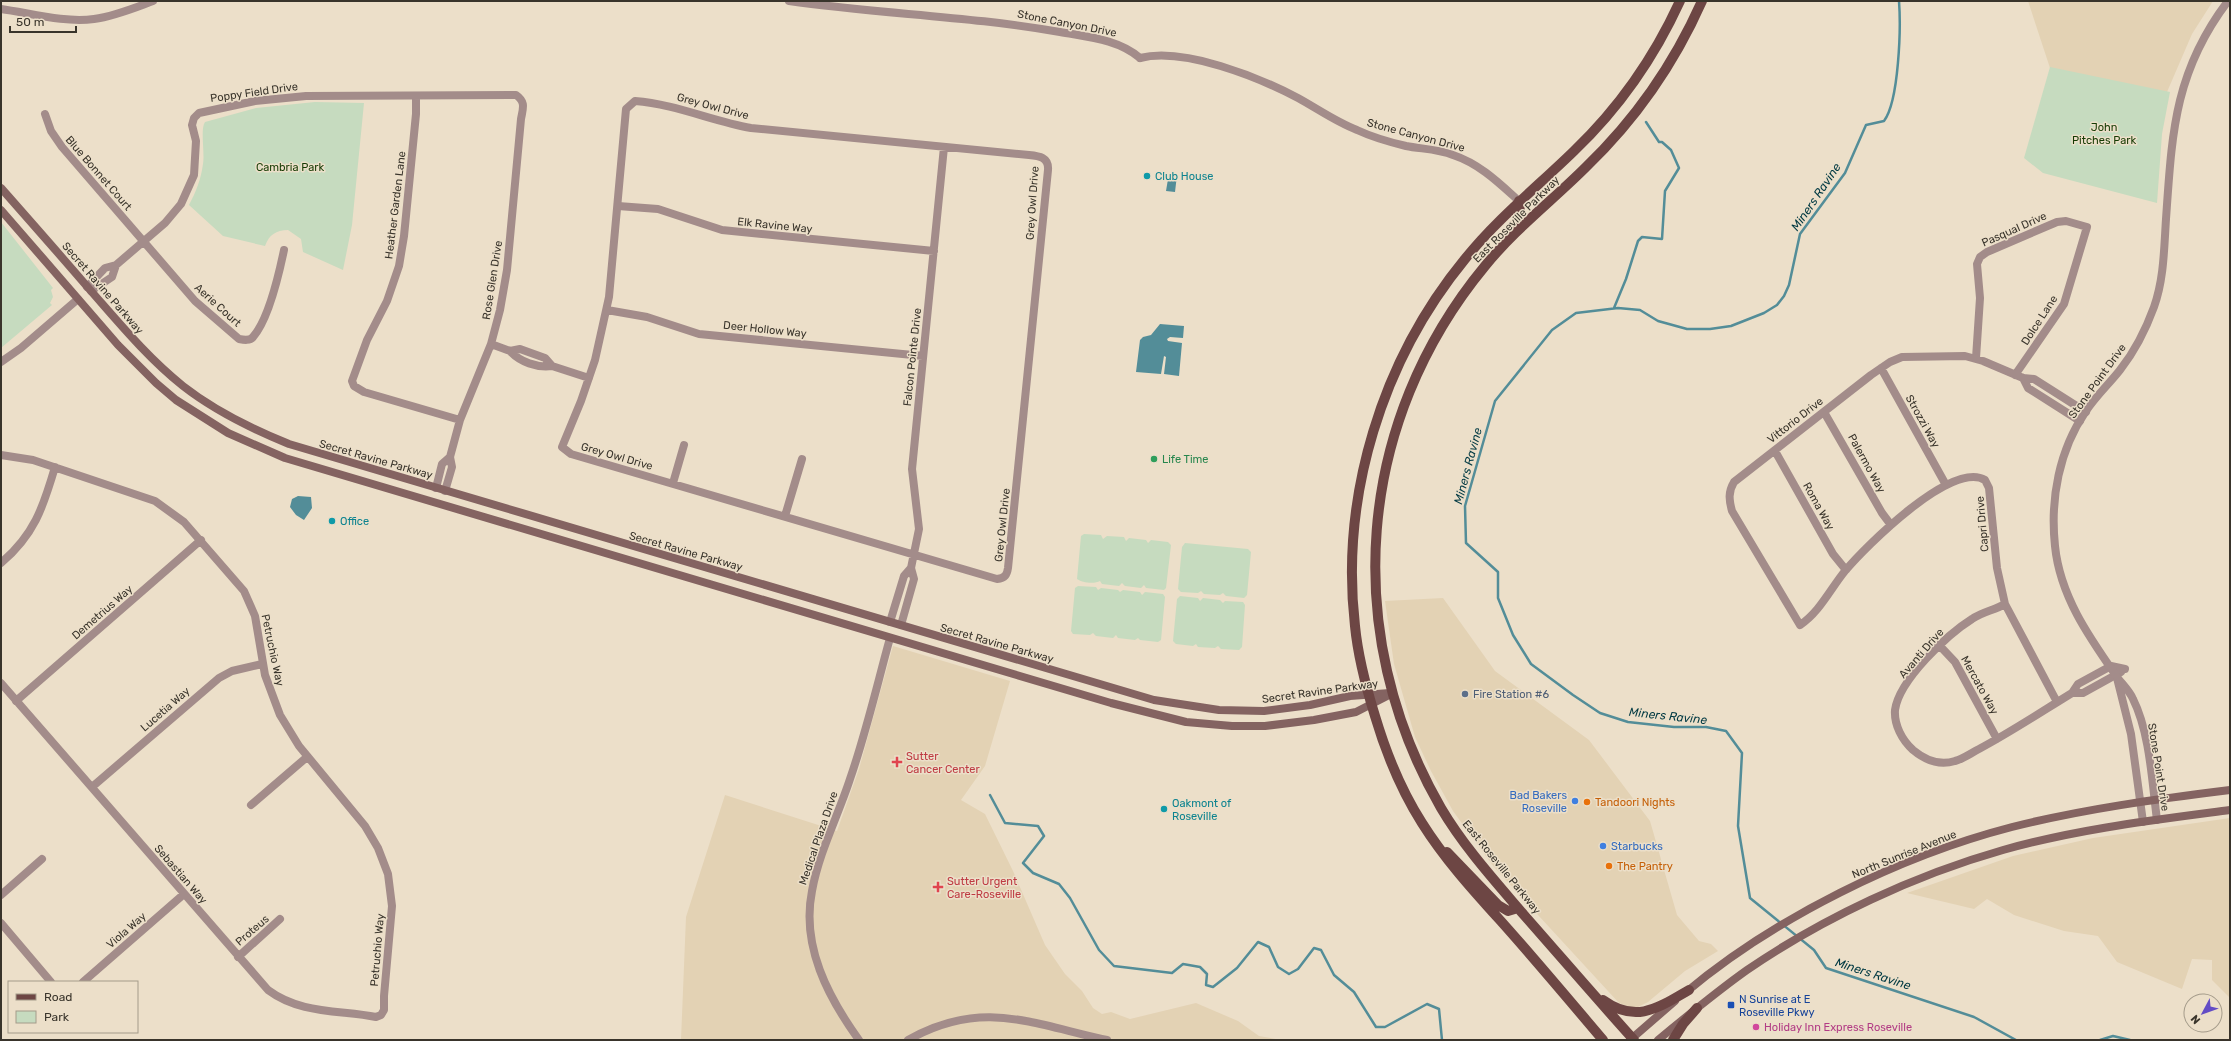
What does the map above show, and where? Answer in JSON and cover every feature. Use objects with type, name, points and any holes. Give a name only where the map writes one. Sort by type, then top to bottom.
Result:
[{"type":"main road","name":"East Roseville Parkway","points":[[1603,1040],[1476,895],[1433,840],[1420,820],[1388,755],[1370,699],[1355,626],[1352,568],[1358,497],[1374,429],[1395,370],[1433,301],[1465,259],[1519,201],[1588,137],[1626,93],[1651,57],[1680,1]]},
{"type":"main road","name":"East Roseville Parkway","points":[[1632,1039],[1518,908],[1464,843],[1441,808],[1412,750],[1393,693],[1380,633],[1375,569],[1378,512],[1387,460],[1397,421],[1412,384],[1442,325],[1466,290],[1507,242],[1605,149],[1633,118],[1669,66],[1702,1]]},
{"type":"main road","name":"Secret Ravine Parkway","points":[[1,188],[134,340],[166,371],[200,398],[234,419],[289,444],[1134,695],[1204,708],[1264,711],[1293,708],[1350,696],[1370,699],[1393,693]]},
{"type":"main road","points":[[1507,242],[1520,213],[1519,201]]},
{"type":"main road","name":"Secret Ravine Parkway","points":[[1,210],[118,345],[156,384],[176,400],[228,433],[285,458],[1134,710],[1186,722],[1225,726],[1265,726],[1314,720],[1356,712],[1370,699]]},
{"type":"main road","points":[[78,299],[89,289]]},
{"type":"main road","points":[[431,502],[436,488]]},
{"type":"main road","points":[[441,505],[445,491]]},
{"type":"main road","points":[[890,622],[890,638]]},
{"type":"main road","points":[[890,638],[901,625]]},
{"type":"main road","name":"North Sunrise Avenue","points":[[1632,1039],[1688,990],[1754,943],[1838,894],[1904,864],[1984,835],[2046,819],[2230,790]]},
{"type":"main road","points":[[1658,1040],[1736,978],[1769,957],[1853,909],[1924,877],[1991,854],[2063,835],[2230,810]]},
{"type":"main road","points":[[1433,840],[1456,860],[1498,905],[1508,911],[1518,908]]},
{"type":"main road","points":[[1589,989],[1619,1009],[1636,1013],[1656,1008],[1688,990]]},
{"type":"main road","points":[[1673,1040],[1683,1024],[1697,1008]]},
{"type":"street","points":[[1,9],[71,19],[92,19],[116,14],[153,1]]},
{"type":"street","name":"Stone Canyon Drive","points":[[789,1],[1012,23],[1114,44],[1131,51],[1140,58],[1159,54],[1182,57],[1261,81],[1367,134],[1405,145],[1452,154],[1468,161],[1490,175],[1519,201]]},
{"type":"street","name":"Stone Point Drive","points":[[2157,820],[2145,740],[2139,714],[2132,697],[2087,633],[2071,604],[2055,548],[2054,505],[2059,472],[2071,437],[2086,412],[2131,354],[2153,308],[2163,267],[2171,148],[2179,99],[2198,48],[2228,1]]},
{"type":"street","name":"Poppy Field Drive","points":[[89,289],[104,268],[116,265],[144,242],[175,213],[190,186],[194,175],[197,151],[192,125],[194,118],[199,113],[255,101],[292,97],[516,95],[522,99]]},
{"type":"street","name":"Heather Garden Lane","points":[[416,96],[416,114],[404,236],[399,266],[387,301],[367,340],[352,381],[358,390],[460,420]]},
{"type":"street","name":"Rose Glen Drive","points":[[445,491],[452,467],[450,457],[460,420],[491,344],[500,310],[507,270],[521,119],[524,105],[522,99]]},
{"type":"street","name":"Grey Owl Drive","points":[[635,101],[683,109],[716,120],[751,128],[944,147],[1042,157],[1048,165],[1007,575],[1003,579],[997,579],[571,454],[562,447],[589,378],[607,310],[626,109],[635,101]]},
{"type":"street","name":"Blue Bonnet Court","points":[[45,114],[51,131],[62,148],[144,242]]},
{"type":"street","name":"Falcon Pointe Drive","points":[[901,625],[914,579],[912,568],[919,518],[913,488],[912,469],[944,147]]},
{"type":"street","name":"Elk Ravine Way","points":[[618,206],[658,209],[722,230],[934,251]]},
{"type":"street","name":"Pasqual Drive","points":[[1976,358],[1980,298],[1976,266],[1980,257],[1987,252],[2057,222],[2066,221],[2087,227]]},
{"type":"street","name":"Dolce Lane","points":[[2019,377],[2064,304],[2087,227]]},
{"type":"street","name":"Aerie Court","points":[[144,242],[202,308],[239,339],[246,341],[253,338],[273,295],[284,250]]},
{"type":"street","name":"Poppy Field Drive","points":[[89,289],[112,277],[116,265]]},
{"type":"street","points":[[1,362],[21,348],[78,299]]},
{"type":"street","name":"Deer Hollow Way","points":[[607,310],[647,317],[699,334],[923,356]]},
{"type":"street","points":[[491,344],[510,351],[516,358],[542,368],[552,366],[589,378]]},
{"type":"street","points":[[510,351],[520,349],[545,358],[552,366]]},
{"type":"street","points":[[527,362],[530,353]]},
{"type":"street","name":"Vittorio Drive","points":[[1800,625],[1732,511],[1730,490],[1734,482],[1881,368],[1902,357],[1955,355],[1976,358],[2019,377],[2034,379],[2086,412]]},
{"type":"street","name":"Strozzi Way","points":[[1881,368],[1946,485]]},
{"type":"street","name":"Vittorio Drive","points":[[2019,377],[2028,388],[2080,421]]},
{"type":"street","points":[[2036,393],[2041,384]]},
{"type":"street","name":"Palermo Way","points":[[1824,412],[1882,513],[1891,525]]},
{"type":"street","points":[[673,483],[684,445]]},
{"type":"street","name":"Roma Way","points":[[1774,451],[1833,554],[1846,570]]},
{"type":"street","name":"Petruchio Way","points":[[1,455],[20,457],[55,467],[155,501],[174,513],[201,540],[238,583],[248,599],[257,625],[262,664],[268,686],[280,715],[291,735],[307,757],[365,826],[378,848],[388,874],[392,906],[384,1010],[381,1015]]},
{"type":"street","name":"Rose Glen Drive","points":[[436,488],[442,464],[450,457]]},
{"type":"street","points":[[786,516],[802,459]]},
{"type":"street","points":[[1,563],[22,544],[33,527],[44,504],[55,467]]},
{"type":"street","name":"Capri Drive","points":[[1800,625],[1808,618],[1846,570],[1891,525],[1915,504],[1946,485],[1975,477],[1985,480],[1989,488],[1997,568],[2005,604],[2057,702]]},
{"type":"street","name":"Demetrius Way","points":[[16,701],[201,540]]},
{"type":"street","name":"Falcon Pointe Drive","points":[[890,622],[904,576],[912,568]]},
{"type":"street","points":[[898,596],[908,599]]},
{"type":"street","name":"Avanti Drive","points":[[2005,604],[1974,618],[1939,645],[1903,690],[1895,710],[1898,729],[1910,746],[1923,758],[1939,763],[1955,761],[1997,739],[2072,693],[2078,684],[2111,666]]},
{"type":"street","name":"Medical Plaza Drive","points":[[859,1040],[831,999],[822,978],[816,960],[810,926],[810,901],[818,868],[854,769],[890,638]]},
{"type":"street","name":"Mercato Way","points":[[1939,645],[1956,662],[1997,739]]},
{"type":"street","name":"Lucetia Way","points":[[92,787],[219,678],[232,670],[262,664]]},
{"type":"street","name":"Stone Point Drive","points":[[2116,676],[2130,734],[2143,822]]},
{"type":"street","name":"Avanti Drive","points":[[2072,693],[2083,693],[2116,676]]},
{"type":"street","points":[[2086,680],[2091,689]]},
{"type":"street","name":"Sebastian Way","points":[[1,683],[268,990],[294,1005],[376,1017],[381,1015]]},
{"type":"street","points":[[251,805],[307,757]]},
{"type":"street","points":[[1,895],[42,859]]},
{"type":"street","name":"Viola Way","points":[[84,981],[184,894]]},
{"type":"street","name":"Proteus","points":[[238,956],[280,919]]},
{"type":"street","points":[[1,924],[50,981]]},
{"type":"street","points":[[908,1040],[948,1022],[968,1017],[991,1016],[1026,1020],[1107,1040]]},
{"type":"shaded area","points":[[2028,1],[2213,1],[2192,34],[2167,92],[2050,68]]},
{"type":"shaded area","points":[[1443,598],[1495,671],[1589,740],[1650,821],[1677,915],[1699,941],[1711,944],[1718,951],[1685,971],[1648,1002],[1638,1007],[1629,1007],[1619,1003],[1494,867],[1453,811],[1431,771],[1415,737],[1394,664],[1385,601]]},
{"type":"shaded area","points":[[893,646],[1010,681],[985,766],[961,800],[985,814],[1013,871],[1045,945],[1065,974],[1082,991],[1093,1008],[1102,1014],[1111,1012],[1130,1019],[1196,1003],[1238,1021],[1259,1036],[1281,1040],[681,1040],[686,917],[725,795],[837,831],[859,769]]},
{"type":"shaded area","points":[[2230,818],[2230,998],[2212,980],[2212,960],[2192,959],[2182,989],[2117,962],[2098,936],[2064,931],[2014,915],[1987,899],[1974,909],[1907,893],[2013,856],[2093,838]]},
{"type":"green space","name":"John Pitches Park","points":[[2050,67],[2170,92],[2162,134],[2157,203],[2043,173],[2024,158]]},
{"type":"green space","name":"Cambria Park","points":[[315,102],[364,103],[352,225],[343,270],[303,252],[301,239],[288,230],[277,232],[271,236],[265,246],[223,236],[189,205],[198,185],[202,170],[203,130],[205,122],[256,108]]},
{"type":"green space","points":[[1,222],[53,288],[51,290],[53,297],[50,303],[52,305],[1,348]]},
{"type":"green space","points":[[1084,534],[1101,535],[1103,539],[1107,536],[1124,537],[1126,541],[1129,538],[1146,540],[1148,543],[1151,540],[1168,542],[1171,545],[1166,588],[1164,590],[1146,588],[1144,585],[1141,588],[1125,586],[1122,583],[1119,586],[1102,584],[1100,581],[1088,583],[1077,579],[1081,536]]},
{"type":"green space","points":[[1185,543],[1248,549],[1251,552],[1247,595],[1244,598],[1226,596],[1223,593],[1220,595],[1204,594],[1201,591],[1198,593],[1181,592],[1178,589],[1182,547]]},
{"type":"green space","points":[[1078,586],[1096,587],[1098,590],[1101,588],[1118,590],[1120,592],[1123,590],[1140,592],[1142,595],[1145,592],[1163,594],[1165,597],[1161,640],[1158,642],[1140,640],[1138,638],[1135,640],[1118,638],[1116,635],[1113,638],[1096,636],[1093,633],[1090,635],[1073,634],[1071,631],[1075,588]]},
{"type":"green space","points":[[1180,596],[1198,598],[1200,601],[1203,598],[1220,600],[1223,603],[1225,601],[1243,602],[1245,605],[1242,647],[1239,650],[1221,649],[1218,646],[1215,648],[1198,647],[1196,644],[1193,646],[1176,644],[1173,641],[1177,599]]},
{"type":"water","points":[[1166,174],[1177,175],[1175,192],[1166,191],[1168,179],[1165,179]]},
{"type":"water","points":[[1160,324],[1184,326],[1183,338],[1170,337],[1167,339],[1168,341],[1182,343],[1179,376],[1164,374],[1166,357],[1164,356],[1161,374],[1136,372],[1140,340],[1143,337],[1151,335]]},
{"type":"water","points":[[298,496],[311,497],[312,508],[304,520],[296,515],[290,507],[292,499]]},
{"type":"waterway","name":"Miners Ravine","points":[[1899,1],[1900,28],[1898,64],[1893,98],[1889,111],[1884,121],[1866,125],[1845,173],[1800,234],[1789,285],[1784,296],[1777,305],[1764,313],[1731,326],[1710,329],[1687,329],[1658,321],[1640,310],[1618,308],[1576,313],[1552,330],[1495,401],[1465,506],[1466,543],[1498,572],[1498,598],[1513,635],[1531,664],[1573,695],[1600,713],[1628,722],[1674,727],[1706,727],[1726,731],[1742,753],[1738,826],[1750,898],[1814,950],[1826,968],[1974,1017],[2016,1040]]},
{"type":"waterway","points":[[1614,308],[1626,279],[1638,241],[1642,237],[1662,239],[1665,191],[1679,168],[1671,150],[1662,142],[1659,142],[1646,122]]},
{"type":"waterway","points":[[990,795],[1005,823],[1038,826],[1044,836],[1023,863],[1033,873],[1059,884],[1070,898],[1099,950],[1114,966],[1172,973],[1183,964],[1200,967],[1207,974],[1206,985],[1213,987],[1237,968],[1258,942],[1269,947],[1278,967],[1289,974],[1298,969],[1314,948],[1321,950],[1334,975],[1354,992],[1376,1027],[1385,1027],[1427,1004],[1439,1009],[1442,1040]]},
{"type":"waterway","name":"Miners Ravine","points":[[2100,1040],[2113,1036],[2130,1040]]},
{"type":"place","name":"Club House","points":[[1147,176]]},
{"type":"place","name":"Life Time","points":[[1154,459]]},
{"type":"place","name":"Office","points":[[332,521]]},
{"type":"place","name":"Fire Station #6","points":[[1465,694]]},
{"type":"place","name":"Sutter Cancer Center","points":[[897,762]]},
{"type":"place","name":"Bad Bakers Roseville","points":[[1575,801]]},
{"type":"place","name":"Tandoori Nights","points":[[1587,802]]},
{"type":"place","name":"Oakmont of Roseville","points":[[1164,809]]},
{"type":"place","name":"Starbucks","points":[[1603,846]]},
{"type":"place","name":"The Pantry","points":[[1609,866]]},
{"type":"place","name":"Sutter Urgent Care-Roseville","points":[[938,887]]},
{"type":"place","name":"N Sunrise at E Roseville Pkwy","points":[[1731,1005]]},
{"type":"place","name":"Holiday Inn Express Roseville","points":[[1756,1027]]}]
